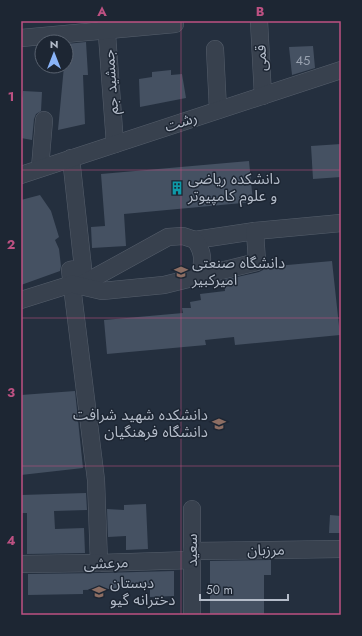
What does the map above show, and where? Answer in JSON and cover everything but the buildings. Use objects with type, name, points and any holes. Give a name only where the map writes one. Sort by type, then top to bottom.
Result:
[{"type":"street","name":"قمی","points":[[259,21],[263,96]]},
{"type":"street","points":[[21,38],[107,26],[175,24]]},
{"type":"street","name":"جمشید جم","points":[[107,26],[115,144]]},
{"type":"street","points":[[215,49],[218,110]]},
{"type":"street","name":"رشت","points":[[21,174],[341,70]]},
{"type":"street","points":[[40,168],[44,120]]},
{"type":"street","points":[[71,158],[83,268],[70,270],[75,285],[96,480],[99,563]]},
{"type":"street","points":[[21,300],[75,285],[168,237],[183,236],[195,240],[255,231],[341,223]]},
{"type":"street","points":[[75,285],[102,291],[164,285],[257,262],[255,231]]},
{"type":"street","points":[[195,240],[200,248],[203,260],[200,276]]},
{"type":"street","name":"سعید","points":[[192,509],[192,615]]},
{"type":"street","name":"مرزبان","points":[[192,556],[341,549]]},
{"type":"street","name":"مرعشی","points":[[21,564],[99,563],[192,556]]},
{"type":"place","name":"دانشکده ریاضی و علوم کامپیوتر","points":[[177,188]]},
{"type":"place","name":"دانشگاه صنعتی امیرکبیر","points":[[181,272]]},
{"type":"place","name":"دانشکده شهید شرافت دانشگاه فرهنگیان","points":[[219,424]]},
{"type":"place","name":"دبستان دخترانه گیو","points":[[99,592]]}]
